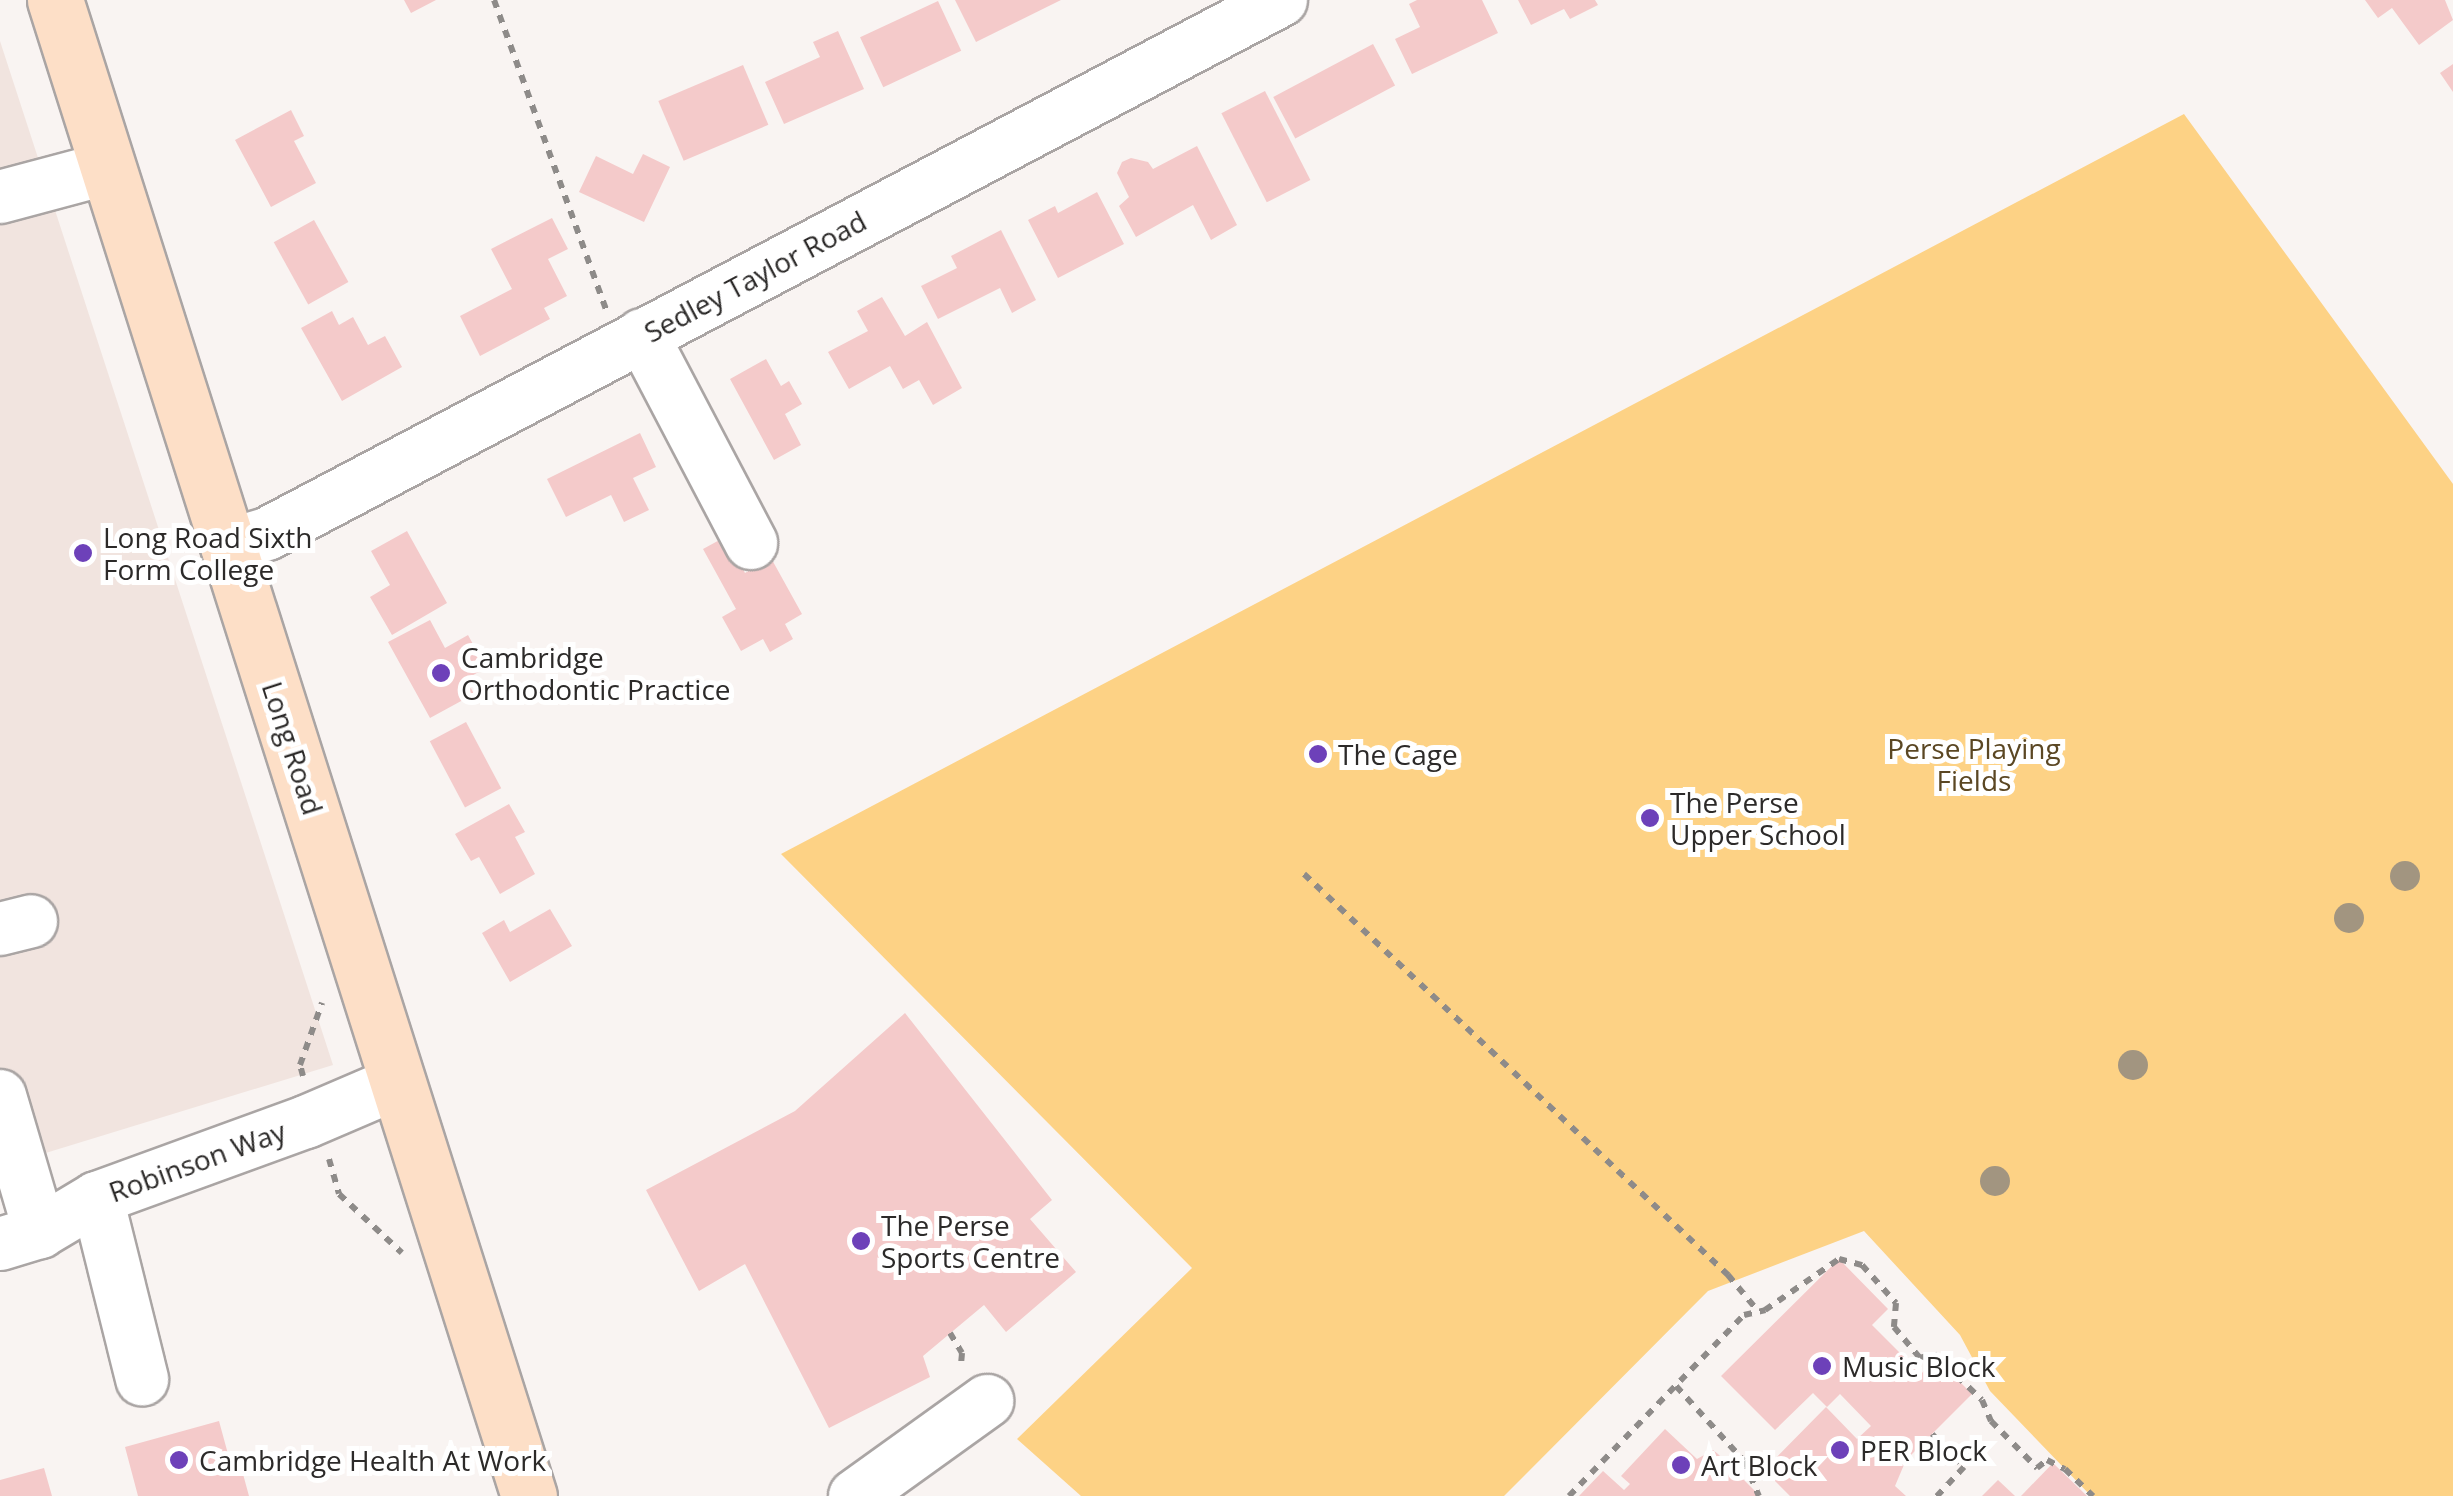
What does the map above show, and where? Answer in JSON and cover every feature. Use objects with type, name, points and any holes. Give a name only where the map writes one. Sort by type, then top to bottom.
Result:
[{"type":"main road","name":"Long Road","points":[[55,0],[528,1496]]},
{"type":"street","name":"Sedley Taylor Road","points":[[227,546],[268,534],[1281,0]]},
{"type":"street","points":[[0,197],[108,168]]},
{"type":"street","points":[[631,341],[751,543]]},
{"type":"street","name":"Robinson Way","points":[[20,1238],[97,1198],[306,1122],[397,1082]]},
{"type":"street","points":[[0,1096],[20,1238]]},
{"type":"street","points":[[97,1198],[142,1378]]},
{"type":"street","points":[[855,1496],[987,1401]]},
{"type":"path","points":[[494,0],[631,341]]},
{"type":"path","points":[[1304,874],[1728,1275],[1758,1312]]},
{"type":"path","points":[[1568,1496],[1744,1315],[1758,1312],[1839,1259],[1862,1265],[1896,1304],[1894,1327],[1920,1358],[1934,1354],[1982,1400],[1990,1420],[2036,1468],[2046,1460],[2065,1469],[2094,1496]]},
{"type":"path","points":[[1676,1386],[1744,1461],[1759,1496]]},
{"type":"path","points":[[1932,1434],[1964,1467],[1937,1496]]},
{"type":"shaded area","name":"Long Road Sixth Form College","points":[[0,41],[333,1065],[0,1167]]},
{"type":"green space","name":"Perse Playing Fields","points":[[2184,114],[2453,484],[2453,1496],[2091,1496],[1990,1391],[1960,1335],[1864,1231],[1708,1291],[1504,1496],[1081,1496],[1017,1439],[1192,1268],[781,854]]},
{"type":"building","points":[[404,0],[436,0],[411,13]]},
{"type":"building","points":[[955,0],[1061,0],[976,42]]},
{"type":"building","points":[[1417,0],[1482,0],[1498,33],[1412,74],[1395,39],[1420,27],[1409,4]]},
{"type":"building","points":[[1518,0],[1595,0],[1598,5],[1570,19],[1564,9],[1531,25]]},
{"type":"building","points":[[2365,0],[2445,0],[2453,20],[2419,45],[2392,8],[2378,18]]},
{"type":"building","points":[[938,1],[961,51],[883,87],[860,37]]},
{"type":"building","points":[[838,31],[864,89],[784,124],[765,82],[820,57],[813,42]]},
{"type":"building","points":[[1373,44],[1395,85],[1295,139],[1273,97]]},
{"type":"building","points":[[2453,64],[2453,92],[2440,73]]},
{"type":"building","points":[[743,65],[768,125],[684,161],[658,101]]},
{"type":"building","points":[[1265,91],[1310,180],[1267,202],[1221,113]]},
{"type":"building","points":[[291,110],[304,136],[294,141],[316,183],[271,207],[235,140]]},
{"type":"building","points":[[1197,146],[1237,225],[1211,240],[1193,205],[1136,237],[1119,206],[1129,197],[1117,173],[1122,162],[1131,158],[1148,162],[1153,169]]},
{"type":"building","points":[[643,154],[670,167],[644,222],[579,192],[596,156],[633,174]]},
{"type":"building","points":[[1097,192],[1124,244],[1058,278],[1028,220],[1055,206],[1058,213]]},
{"type":"building","points":[[552,218],[568,249],[548,259],[567,296],[544,308],[550,319],[480,356],[460,316],[512,289],[491,249]]},
{"type":"building","points":[[314,220],[348,282],[308,304],[274,242]]},
{"type":"building","points":[[1001,230],[1036,300],[1012,313],[1000,288],[938,319],[921,286],[957,268],[951,256]]},
{"type":"building","points":[[882,297],[905,336],[927,322],[962,388],[933,405],[919,380],[903,389],[890,366],[849,389],[828,352],[868,331],[857,311]]},
{"type":"building","points":[[332,311],[339,325],[353,317],[368,345],[385,336],[402,367],[342,401],[301,328]]},
{"type":"building","points":[[766,359],[781,386],[789,381],[802,404],[785,414],[801,445],[774,460],[730,379]]},
{"type":"building","points":[[640,433],[656,467],[633,478],[649,510],[624,522],[611,495],[566,517],[547,479]]},
{"type":"building","points":[[407,531],[447,603],[392,635],[370,597],[390,585],[371,551]]},
{"type":"building","points":[[725,537],[745,573],[771,558],[802,614],[785,624],[793,639],[770,652],[763,639],[741,651],[722,617],[736,609],[703,549]]},
{"type":"building","name":"Cambridge Orthodontic Practice","points":[[430,620],[445,648],[468,635],[486,668],[466,679],[474,694],[430,718],[388,642]]},
{"type":"building","points":[[466,722],[501,788],[465,807],[430,741]]},
{"type":"building","points":[[509,804],[525,832],[515,837],[535,874],[500,894],[479,857],[471,861],[455,834]]},
{"type":"building","points":[[550,909],[572,946],[510,982],[482,933],[504,920],[510,932]]},
{"type":"building","name":"The Perse Sports Centre","points":[[905,1013],[1052,1200],[1030,1219],[1076,1272],[1006,1332],[984,1305],[923,1356],[930,1377],[829,1428],[745,1264],[699,1291],[646,1190],[795,1111]]},
{"type":"building","name":"Music Block","points":[[1839,1259],[1888,1309],[1872,1325],[1921,1374],[1936,1358],[1972,1394],[1906,1460],[1895,1486],[1906,1496],[1790,1496],[1764,1470],[1826,1407],[1857,1439],[1871,1426],[1840,1394],[1827,1407],[1813,1393],[1775,1430],[1721,1376]]},
{"type":"building","name":"Cambridge Health At Work","points":[[219,1421],[234,1476],[243,1474],[249,1496],[138,1496],[125,1447]]},
{"type":"building","name":"Art Block","points":[[1665,1429],[1697,1459],[1713,1450],[1760,1496],[1579,1496],[1603,1471],[1624,1490],[1630,1484],[1621,1476]]},
{"type":"building","points":[[2053,1463],[2087,1496],[2021,1496]]},
{"type":"building","points":[[44,1468],[52,1496],[0,1496],[0,1480]]},
{"type":"building","points":[[1998,1480],[2015,1496],[1982,1496]]},
{"type":"place","name":"Long Road Sixth Form College","points":[[83,553]]},
{"type":"place","name":"Cambridge Orthodontic Practice","points":[[441,673]]},
{"type":"place","name":"The Cage","points":[[1318,754]]},
{"type":"place","name":"The Perse Upper School","points":[[1650,818]]},
{"type":"place","name":"The Perse Sports Centre","points":[[861,1241]]},
{"type":"place","name":"Music Block","points":[[1822,1366]]},
{"type":"place","name":"PER Block","points":[[1840,1450]]},
{"type":"place","name":"Cambridge Health At Work","points":[[179,1460]]},
{"type":"place","name":"Art Block","points":[[1681,1465]]}]
